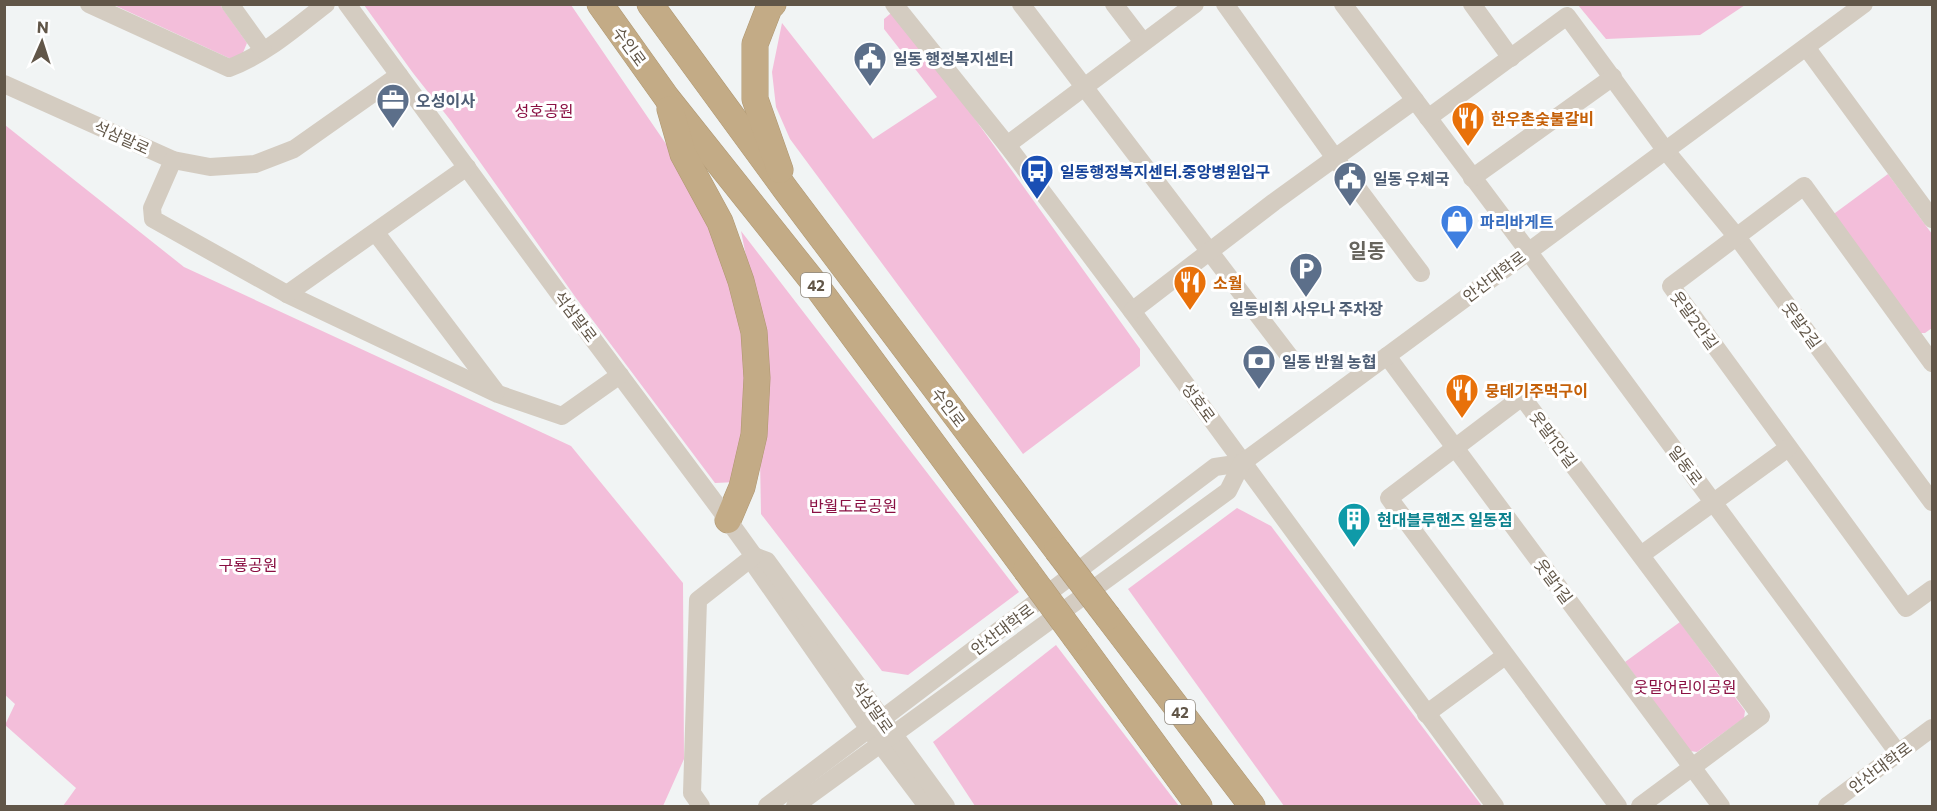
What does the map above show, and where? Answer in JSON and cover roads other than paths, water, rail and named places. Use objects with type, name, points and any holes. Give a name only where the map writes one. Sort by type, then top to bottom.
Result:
[{"type":"highway","name":"수인로","points":[[600,4],[667,98],[815,284],[1199,807]]},
{"type":"highway","name":"수인로","points":[[650,4],[786,190],[1252,807]]},
{"type":"highway","points":[[773,4],[769,8],[755,44],[755,99],[786,190]]},
{"type":"highway","points":[[667,98],[683,154],[720,222],[741,281],[754,332],[757,378],[754,435],[742,487],[728,520]]},
{"type":"street","points":[[88,4],[229,68],[245,62],[326,4]]},
{"type":"street","points":[[230,4],[263,50]]},
{"type":"street","name":"석삼말로","points":[[347,4],[728,520],[754,556],[756,567],[876,724],[927,807]]},
{"type":"street","name":"성호로","points":[[894,4],[1007,145],[1132,311],[1495,807]]},
{"type":"street","points":[[1021,4],[1290,357]]},
{"type":"street","points":[[1114,4],[1143,42]]},
{"type":"street","points":[[1007,145],[1195,4]]},
{"type":"street","points":[[1225,4],[1421,273]]},
{"type":"street","name":"일동로","points":[[1343,4],[1898,753]]},
{"type":"street","points":[[1428,118],[1511,58],[1472,4]]},
{"type":"street","name":"안산대학로","points":[[795,807],[1228,491],[1242,463],[1864,4]]},
{"type":"street","name":"웃말2길","points":[[1511,58],[1567,16],[1666,151],[1737,237],[1932,502]]},
{"type":"street","points":[[1806,46],[1932,219]]},
{"type":"street","name":"석삼말로","points":[[4,84],[173,160],[210,166],[255,164],[294,149],[399,75]]},
{"type":"street","points":[[1472,178],[1613,77]]},
{"type":"street","points":[[1132,311],[1210,250],[1414,100]]},
{"type":"street","points":[[173,160],[152,208],[153,219],[287,294],[498,394],[562,416],[620,375]]},
{"type":"street","points":[[287,294],[467,167]]},
{"type":"street","name":"웃말2안길","points":[[1932,363],[1927,343],[1804,186],[1671,286],[1906,608],[1932,589]]},
{"type":"street","points":[[376,233],[498,394]]},
{"type":"street","name":"웃말1길","points":[[1387,356],[1721,807]]},
{"type":"street","name":"웃말1안길","points":[[1618,807],[1389,498],[1522,397],[1761,716],[1640,807]]},
{"type":"street","points":[[1641,555],[1788,448]]},
{"type":"street","name":"안산대학로","points":[[767,807],[1215,467],[1242,463]]},
{"type":"street","points":[[701,807],[692,793],[698,600],[754,556]]},
{"type":"street","points":[[1426,714],[1505,656]]},
{"type":"street","name":"안산대학로","points":[[1827,807],[1932,728]]},
{"type":"street","name":"석삼말로","points":[[887,740],[946,807]]},
{"type":"place","name":"일동 행정복지센터","points":[[870,87]]},
{"type":"place","name":"오성이사","points":[[393,129]]},
{"type":"place","name":"한우촌숯불갈비","points":[[1468,147]]},
{"type":"place","name":"일동행정복지센터.중앙병원입구","points":[[1037,200]]},
{"type":"place","name":"일동 우체국","points":[[1350,207]]},
{"type":"place","name":"파리바게트","points":[[1457,250]]},
{"type":"place","name":"일동비취 사우나 주차장","points":[[1306,298]]},
{"type":"place","name":"소월","points":[[1190,311]]},
{"type":"place","name":"일동 반월 농협","points":[[1259,390]]},
{"type":"place","name":"뭉테기주먹구이","points":[[1462,419]]},
{"type":"place","name":"현대블루핸즈 일동점","points":[[1354,548]]},
{"type":"district","name":"일동","points":[[1367,250]]},
{"type":"park label","name":"성호공원","points":[[544,110]]},
{"type":"park label","name":"반월도로공원","points":[[853,505]]},
{"type":"park label","name":"구룡공원","points":[[248,564]]},
{"type":"park label","name":"웃말어린이공원","points":[[1685,686]]}]
